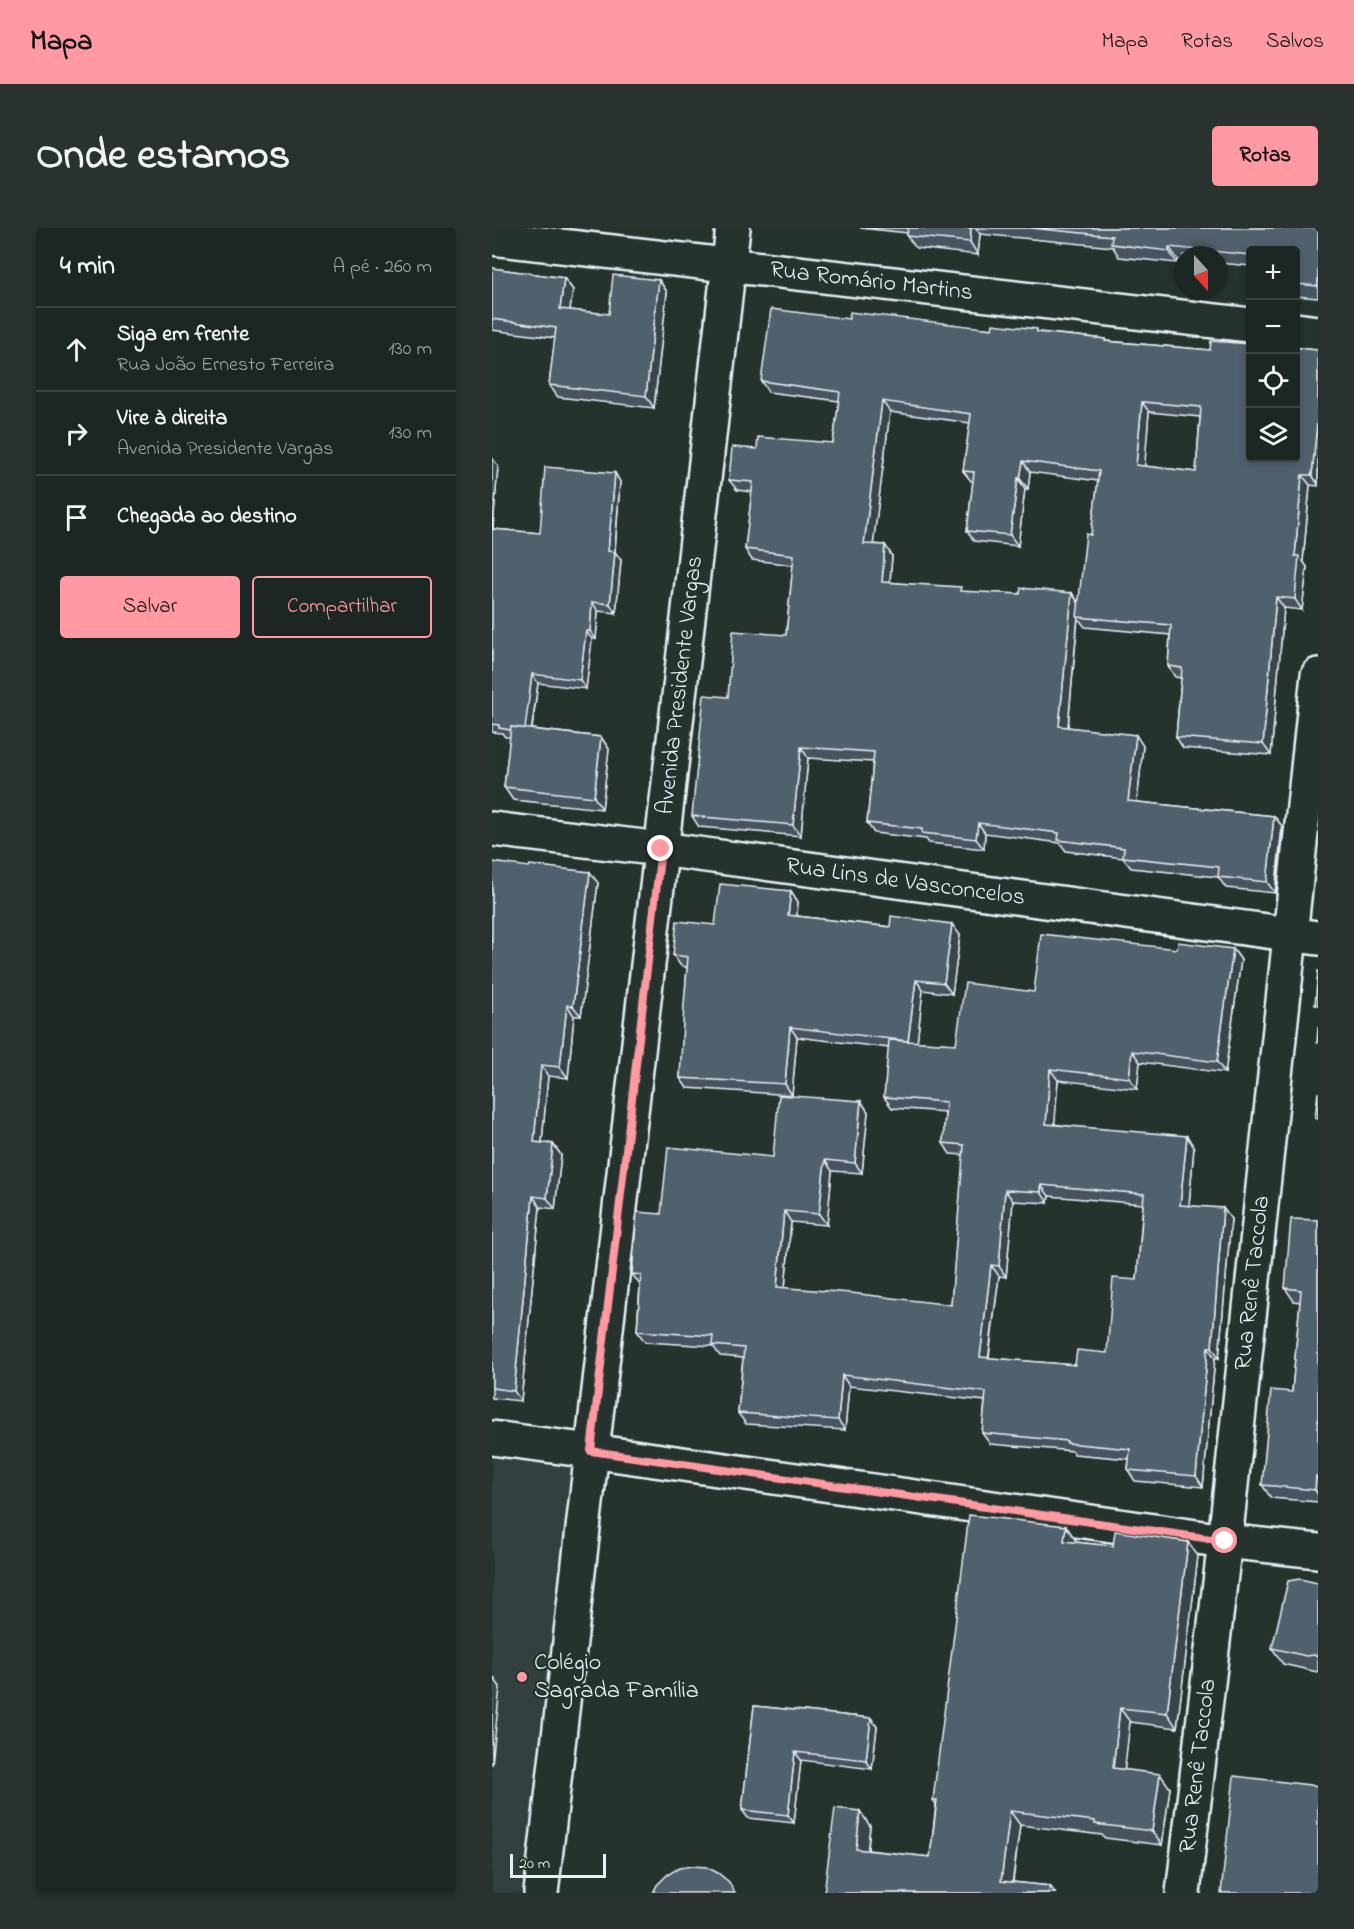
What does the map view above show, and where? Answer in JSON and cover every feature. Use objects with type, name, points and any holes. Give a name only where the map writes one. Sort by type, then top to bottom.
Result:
[{"type":"street","name":"Avenida Presidente Vargas","points":[[541,1893],[733,228]]},
{"type":"street","name":"Rua Romário Martins","points":[[492,238],[1246,324]]},
{"type":"street","points":[[1300,331],[1318,333]]},
{"type":"street","name":"Rua Renê Taccola","points":[[1182,1893],[1303,936],[1318,675]]},
{"type":"street","name":"Rua Lins de Vasconcelos","points":[[492,829],[661,849],[1303,936]]},
{"type":"street","points":[[492,1438],[1225,1541],[1318,1551]]},
{"type":"shaded area","name":"Colégio Sagrada Família","points":[[492,1451],[576,1462],[526,1893],[492,1893]]},
{"type":"building","points":[[908,228],[971,228],[970,242],[907,236]]},
{"type":"building","points":[[1031,228],[1318,228],[1318,286],[1300,284],[1300,246],[1246,246],[1246,255],[1228,253],[1228,246],[1174,246],[1169,247],[1169,251],[1111,244],[1112,236]]},
{"type":"building","points":[[492,268],[564,278],[560,309],[609,314],[613,275],[659,280],[646,396],[549,385],[556,328],[492,319]]},
{"type":"building","points":[[771,309],[849,319],[850,312],[992,329],[993,324],[1037,329],[1037,332],[1106,339],[1105,341],[1210,350],[1211,341],[1246,344],[1246,462],[1300,462],[1300,348],[1318,350],[1318,413],[1312,475],[1302,475],[1295,556],[1299,556],[1295,599],[1276,597],[1263,744],[1176,737],[1182,668],[1168,666],[1171,625],[1077,617],[1086,534],[1091,535],[1099,471],[1023,461],[1020,479],[1018,478],[1010,535],[967,531],[974,472],[963,471],[971,414],[882,401],[864,544],[885,545],[882,582],[961,587],[960,591],[1020,594],[1021,588],[1072,593],[1059,726],[1136,735],[1128,801],[1274,816],[1267,882],[1218,877],[1219,867],[1123,857],[1124,848],[1058,840],[1059,833],[978,823],[976,839],[922,833],[922,829],[867,823],[874,752],[801,747],[793,825],[692,816],[704,695],[728,697],[733,631],[786,635],[794,555],[745,549],[753,482],[729,480],[732,447],[757,449],[758,437],[833,443],[840,392],[761,381]],"holes":[[[1142,402],[1201,407],[1196,472],[1136,465]]]},
{"type":"building","points":[[545,467],[615,473],[608,551],[615,552],[610,604],[592,602],[590,631],[586,631],[580,680],[532,674],[525,729],[511,727],[511,730],[492,724],[492,529],[540,533]]},
{"type":"building","points":[[511,727],[601,737],[594,797],[504,787]]},
{"type":"building","points":[[492,862],[590,872],[573,1006],[567,1005],[560,1067],[541,1065],[534,1142],[553,1144],[547,1198],[533,1196],[514,1391],[492,1388]]},
{"type":"building","points":[[720,884],[791,891],[788,915],[890,927],[891,916],[952,924],[944,983],[916,980],[908,1041],[790,1027],[785,1084],[680,1078],[688,957],[673,955],[677,921],[715,925]]},
{"type":"building","points":[[1041,934],[1177,949],[1178,942],[1233,949],[1217,1062],[1132,1051],[1129,1078],[1050,1069],[1046,1124],[1187,1136],[1180,1205],[1223,1208],[1212,1347],[1208,1347],[1196,1476],[1128,1470],[1130,1449],[982,1433],[986,1392],[842,1375],[838,1420],[738,1413],[744,1348],[712,1345],[713,1336],[637,1331],[641,1275],[632,1274],[637,1212],[661,1214],[668,1147],[773,1157],[779,1095],[861,1101],[855,1163],[825,1160],[819,1214],[784,1211],[777,1287],[951,1305],[964,1145],[943,1143],[946,1102],[884,1097],[889,1040],[956,1044],[965,983],[1034,992]],"holes":[[[1041,1185],[1144,1194],[1137,1280],[1113,1278],[1107,1353],[1077,1350],[1075,1365],[980,1357],[991,1265],[999,1266],[1005,1190],[1041,1192]]]},
{"type":"building","points":[[1318,970],[1318,1005],[1315,1005]]},
{"type":"building","points":[[1318,1092],[1318,1119],[1315,1118]]},
{"type":"building","points":[[1291,1219],[1318,1220],[1318,1476],[1316,1476],[1315,1490],[1262,1485],[1271,1390],[1292,1392],[1301,1290],[1285,1288]]},
{"type":"building","points":[[969,1515],[1066,1526],[1064,1541],[1113,1546],[1115,1531],[1188,1542],[1167,1713],[1120,1708],[1113,1768],[1160,1774],[1152,1831],[1095,1824],[1095,1821],[1010,1811],[1001,1881],[1050,1886],[1049,1893],[824,1893],[835,1808],[860,1811],[856,1849],[930,1857],[937,1800],[933,1800]]},
{"type":"building","points":[[1300,1579],[1318,1583],[1318,1656],[1306,1656],[1272,1648],[1288,1581]]},
{"type":"building","points":[[754,1706],[871,1718],[866,1760],[795,1752],[788,1815],[742,1810]]},
{"type":"building","points":[[1234,1776],[1318,1786],[1318,1893],[1221,1893]]},
{"type":"building","points":[[706,1867],[718,1873],[729,1882],[735,1893],[653,1893],[667,1875],[679,1868]]},
{"type":"place","name":"Colégio Sagrada Família","points":[[522,1677]]},
{"type":"route","points":[[661,849],[591,1451],[1225,1541]]}]
